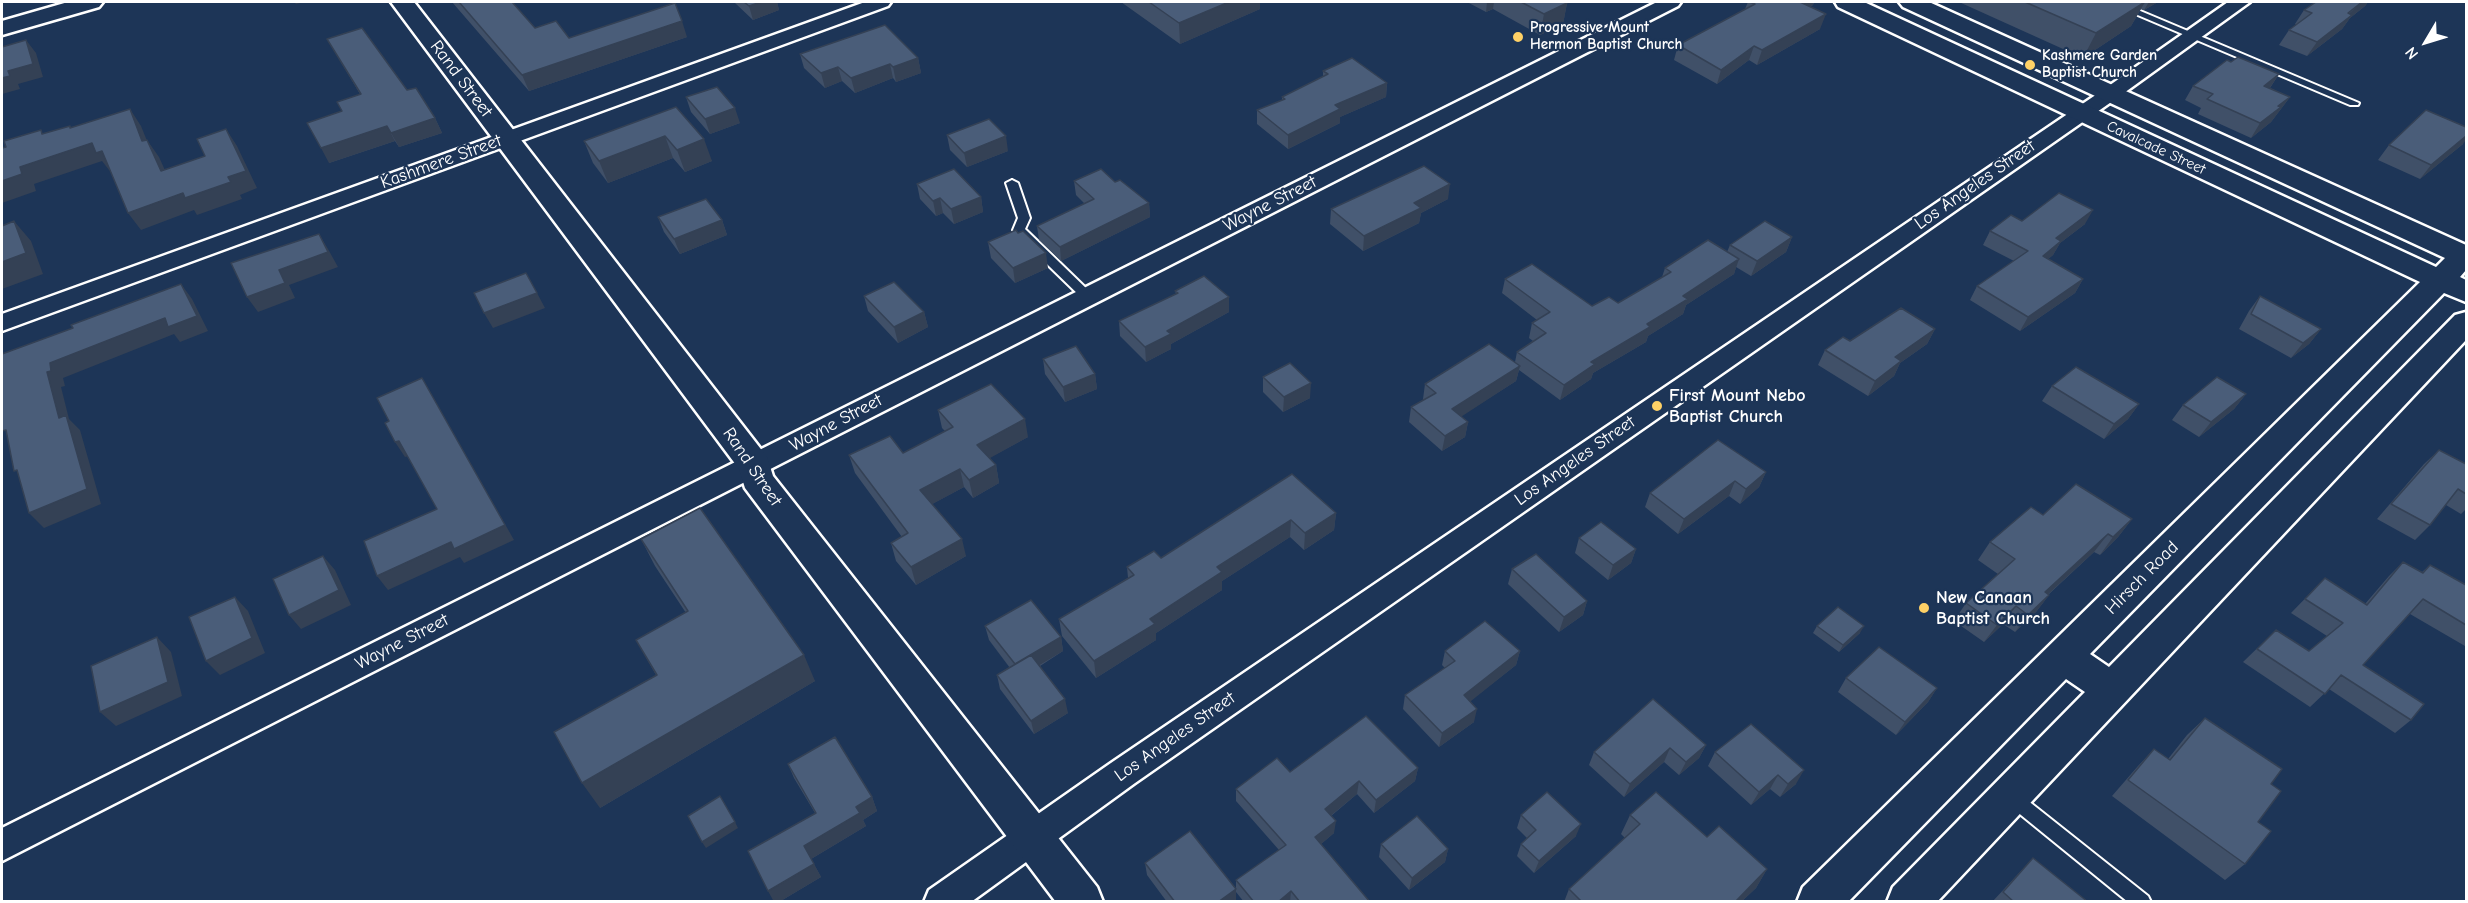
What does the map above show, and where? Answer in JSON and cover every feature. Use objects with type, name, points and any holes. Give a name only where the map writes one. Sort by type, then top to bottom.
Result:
[{"type":"main road","points":[[2,28],[91,2]]},
{"type":"main road","name":"Rand Street","points":[[402,2],[755,466],[757,479],[1082,902]]},
{"type":"main road","name":"Cavalcade Street","points":[[1846,2],[2080,113],[2461,267]]},
{"type":"main road","name":"Cavalcade Street","points":[[1911,2],[2110,94],[2461,267]]},
{"type":"main road","name":"Hirsch Road","points":[[1818,902],[2064,656],[2461,267]]},
{"type":"main road","points":[[1908,902],[2466,322]]},
{"type":"main road","points":[[2064,656],[2112,690]]},
{"type":"street","name":"Kashmere Street","points":[[2,323],[881,2]]},
{"type":"street","name":"Wayne Street","points":[[2,845],[1671,2]]},
{"type":"street","name":"Los Angeles Street","points":[[941,902],[1132,766],[2110,94],[2240,2]]},
{"type":"lane","points":[[2112,2],[2354,104]]},
{"type":"lane","points":[[1012,183],[1024,218],[1019,231],[1087,296]]},
{"type":"lane","points":[[2010,796],[2142,902]]},
{"type":"building","points":[[459,2],[512,2],[535,28],[556,21],[569,38],[675,3],[682,21],[522,75]]},
{"type":"building","points":[[744,2],[761,2],[749,6]]},
{"type":"building","points":[[1149,2],[1229,2],[1179,23]]},
{"type":"building","points":[[1521,2],[1564,2],[1567,3],[1544,14]]},
{"type":"building","points":[[1749,2],[1800,2],[1826,14],[1762,50],[1754,46],[1721,70],[1678,45],[1755,4]]},
{"type":"building","points":[[2025,2],[2145,2],[2096,33]]},
{"type":"building","points":[[2316,2],[2362,2],[2348,13],[2352,15],[2317,42],[2289,30],[2312,13],[2304,10]]},
{"type":"building","points":[[885,25],[918,58],[893,67],[890,64],[851,78],[838,67],[821,73],[800,54]]},
{"type":"building","points":[[362,28],[407,90],[416,88],[435,118],[391,133],[387,126],[321,148],[307,123],[342,111],[337,102],[361,94],[327,39]]},
{"type":"building","points":[[26,40],[33,64],[8,71],[10,76],[2,78],[2,47]]},
{"type":"building","points":[[2238,57],[2279,74],[2264,86],[2290,97],[2260,123],[2207,99],[2213,94],[2193,86],[2227,60],[2231,62]]},
{"type":"building","points":[[1352,58],[1387,83],[1335,105],[1340,109],[1288,135],[1257,110],[1285,99],[1282,97],[1328,74],[1323,71]]},
{"type":"building","points":[[717,87],[735,108],[705,119],[686,97]]},
{"type":"building","points":[[676,107],[704,139],[677,150],[665,136],[599,161],[584,141]]},
{"type":"building","points":[[130,109],[142,141],[147,140],[161,171],[205,156],[197,139],[226,129],[246,171],[228,177],[231,182],[185,198],[183,193],[128,213],[102,151],[96,153],[92,143],[20,167],[22,174],[2,181],[2,148],[6,147],[4,141],[41,130],[42,134],[70,126],[70,128]]},
{"type":"building","points":[[2426,110],[2466,127],[2466,136],[2431,165],[2389,145]]},
{"type":"building","points":[[989,119],[1006,136],[964,153],[947,135]]},
{"type":"building","points":[[1424,166],[1450,184],[1414,203],[1421,208],[1364,236],[1331,209]]},
{"type":"building","points":[[954,169],[981,197],[951,209],[940,198],[933,201],[917,184]]},
{"type":"building","points":[[1101,169],[1115,182],[1120,180],[1149,203],[1060,247],[1037,226],[1094,199],[1074,181]]},
{"type":"building","points":[[2059,193],[2093,210],[2056,238],[2061,241],[2043,256],[2083,279],[2028,317],[1977,286],[2028,251],[1990,231],[2011,215],[2022,221]]},
{"type":"building","points":[[706,199],[722,220],[674,239],[658,217]]},
{"type":"building","points":[[14,221],[26,253],[2,262],[2,226]]},
{"type":"building","points":[[1765,221],[1792,237],[1757,261],[1730,245]]},
{"type":"building","points":[[1016,230],[1018,233],[1023,231],[1046,253],[1013,268],[988,242]]},
{"type":"building","points":[[319,234],[328,252],[279,270],[285,283],[247,297],[231,263]]},
{"type":"building","points":[[1708,240],[1739,259],[1683,296],[1688,299],[1647,324],[1650,327],[1591,362],[1595,364],[1564,385],[1517,352],[1546,333],[1532,323],[1550,312],[1505,279],[1532,264],[1592,306],[1609,297],[1618,303],[1671,272],[1665,268]]},
{"type":"building","points":[[526,273],[537,293],[484,313],[474,293]]},
{"type":"building","points":[[1204,276],[1229,297],[1167,331],[1171,334],[1145,347],[1119,321],[1178,293],[1175,291]]},
{"type":"building","points":[[894,282],[924,312],[894,327],[864,296]]},
{"type":"building","points":[[181,284],[197,316],[168,327],[165,318],[50,363],[51,371],[47,372],[59,418],[66,415],[87,489],[29,513],[17,470],[14,471],[6,430],[2,431],[2,354],[73,328],[71,325]]},
{"type":"building","points":[[2260,296],[2321,329],[2303,343],[2251,314]]},
{"type":"building","points":[[1901,308],[1935,329],[1895,357],[1901,361],[1875,381],[1825,350],[1843,337],[1850,341]]},
{"type":"building","points":[[1489,344],[1520,366],[1452,409],[1468,422],[1445,436],[1411,407],[1436,393],[1425,384]]},
{"type":"building","points":[[1076,346],[1095,374],[1063,387],[1043,359]]},
{"type":"building","points":[[1290,363],[1311,383],[1284,397],[1263,377]]},
{"type":"building","points":[[2076,367],[2139,404],[2114,424],[2052,386]]},
{"type":"building","points":[[2217,377],[2246,394],[2211,422],[2183,405]]},
{"type":"building","points":[[422,378],[505,525],[454,549],[451,542],[377,576],[364,541],[437,509],[399,441],[395,442],[385,423],[389,421],[377,398]]},
{"type":"building","points":[[991,384],[1025,419],[977,445],[996,465],[969,480],[960,469],[920,490],[962,539],[911,567],[891,543],[908,533],[849,455],[890,436],[903,453],[953,427],[938,410]]},
{"type":"building","points":[[1718,440],[1766,472],[1746,489],[1735,481],[1684,519],[1650,493]]},
{"type":"building","points":[[2439,450],[2466,464],[2466,494],[2458,489],[2430,525],[2391,504]]},
{"type":"building","points":[[1292,474],[1336,513],[1305,533],[1291,520],[1217,567],[1222,572],[1150,619],[1155,624],[1094,661],[1059,619],[1134,575],[1127,567],[1154,551],[1161,558]]},
{"type":"building","points":[[2076,484],[2132,519],[2113,537],[2108,534],[2045,592],[2049,595],[2028,615],[2016,606],[1997,625],[1966,603],[2015,559],[1990,542],[2031,507],[2043,515]]},
{"type":"building","points":[[700,508],[804,655],[582,783],[554,732],[657,675],[636,640],[688,611],[641,539]]},
{"type":"building","points":[[1601,522],[1636,549],[1613,565],[1579,538]]},
{"type":"building","points":[[1536,554],[1587,601],[1564,617],[1512,569]]},
{"type":"building","points":[[323,556],[339,590],[289,615],[273,579]]},
{"type":"building","points":[[2403,562],[2423,573],[2430,565],[2466,585],[2466,625],[2423,599],[2363,665],[2424,704],[2411,720],[2341,675],[2325,694],[2257,649],[2276,630],[2309,651],[2343,623],[2305,599],[2325,578],[2367,605]]},
{"type":"building","points":[[235,597],[252,638],[206,661],[189,617]]},
{"type":"building","points":[[1031,600],[1061,637],[1015,664],[985,626]]},
{"type":"building","points":[[1838,607],[1864,626],[1843,645],[1817,626]]},
{"type":"building","points":[[1485,621],[1520,651],[1464,695],[1477,709],[1442,733],[1405,695],[1455,661],[1445,651]]},
{"type":"building","points":[[157,637],[168,682],[100,712],[91,666]]},
{"type":"building","points":[[1879,647],[1937,688],[1905,722],[1846,678]]},
{"type":"building","points":[[1031,655],[1065,699],[1031,721],[997,675]]},
{"type":"building","points":[[1653,699],[1706,745],[1686,762],[1670,748],[1630,784],[1594,752]]},
{"type":"building","points":[[1366,716],[1418,768],[1376,800],[1359,781],[1325,809],[1336,821],[1315,837],[1370,902],[1300,902],[1291,891],[1278,902],[1254,902],[1236,880],[1286,845],[1236,789],[1277,758],[1290,772]]},
{"type":"building","points":[[2205,718],[2282,769],[2271,784],[2281,791],[2258,822],[2271,831],[2245,864],[2128,780],[2154,749],[2170,760]]},
{"type":"building","points":[[1751,724],[1804,770],[1788,784],[1778,775],[1759,792],[1715,752]]},
{"type":"building","points":[[835,737],[872,797],[856,807],[860,813],[804,846],[814,864],[768,891],[748,851],[816,813],[788,764]]},
{"type":"building","points":[[1547,792],[1581,824],[1539,861],[1521,844],[1536,830],[1521,815]]},
{"type":"building","points":[[1656,792],[1707,837],[1719,826],[1767,869],[1735,902],[1582,902],[1569,889],[1640,824],[1630,815]]},
{"type":"building","points":[[720,796],[735,822],[702,842],[688,816]]},
{"type":"building","points":[[1417,816],[1448,849],[1412,878],[1381,844]]},
{"type":"building","points":[[1190,831],[1236,889],[1218,902],[1175,902],[1145,863]]},
{"type":"building","points":[[2033,858],[2088,902],[2014,902],[2003,892]]},
{"type":"place","name":"Progressive Mount Hermon Baptist Church","points":[[1518,37]]},
{"type":"place","name":"Kashmere Garden Baptist Church","points":[[2030,65]]},
{"type":"place","name":"First Mount Nebo Baptist Church","points":[[1657,406]]},
{"type":"place","name":"New Canaan Baptist Church","points":[[1924,608]]}]
